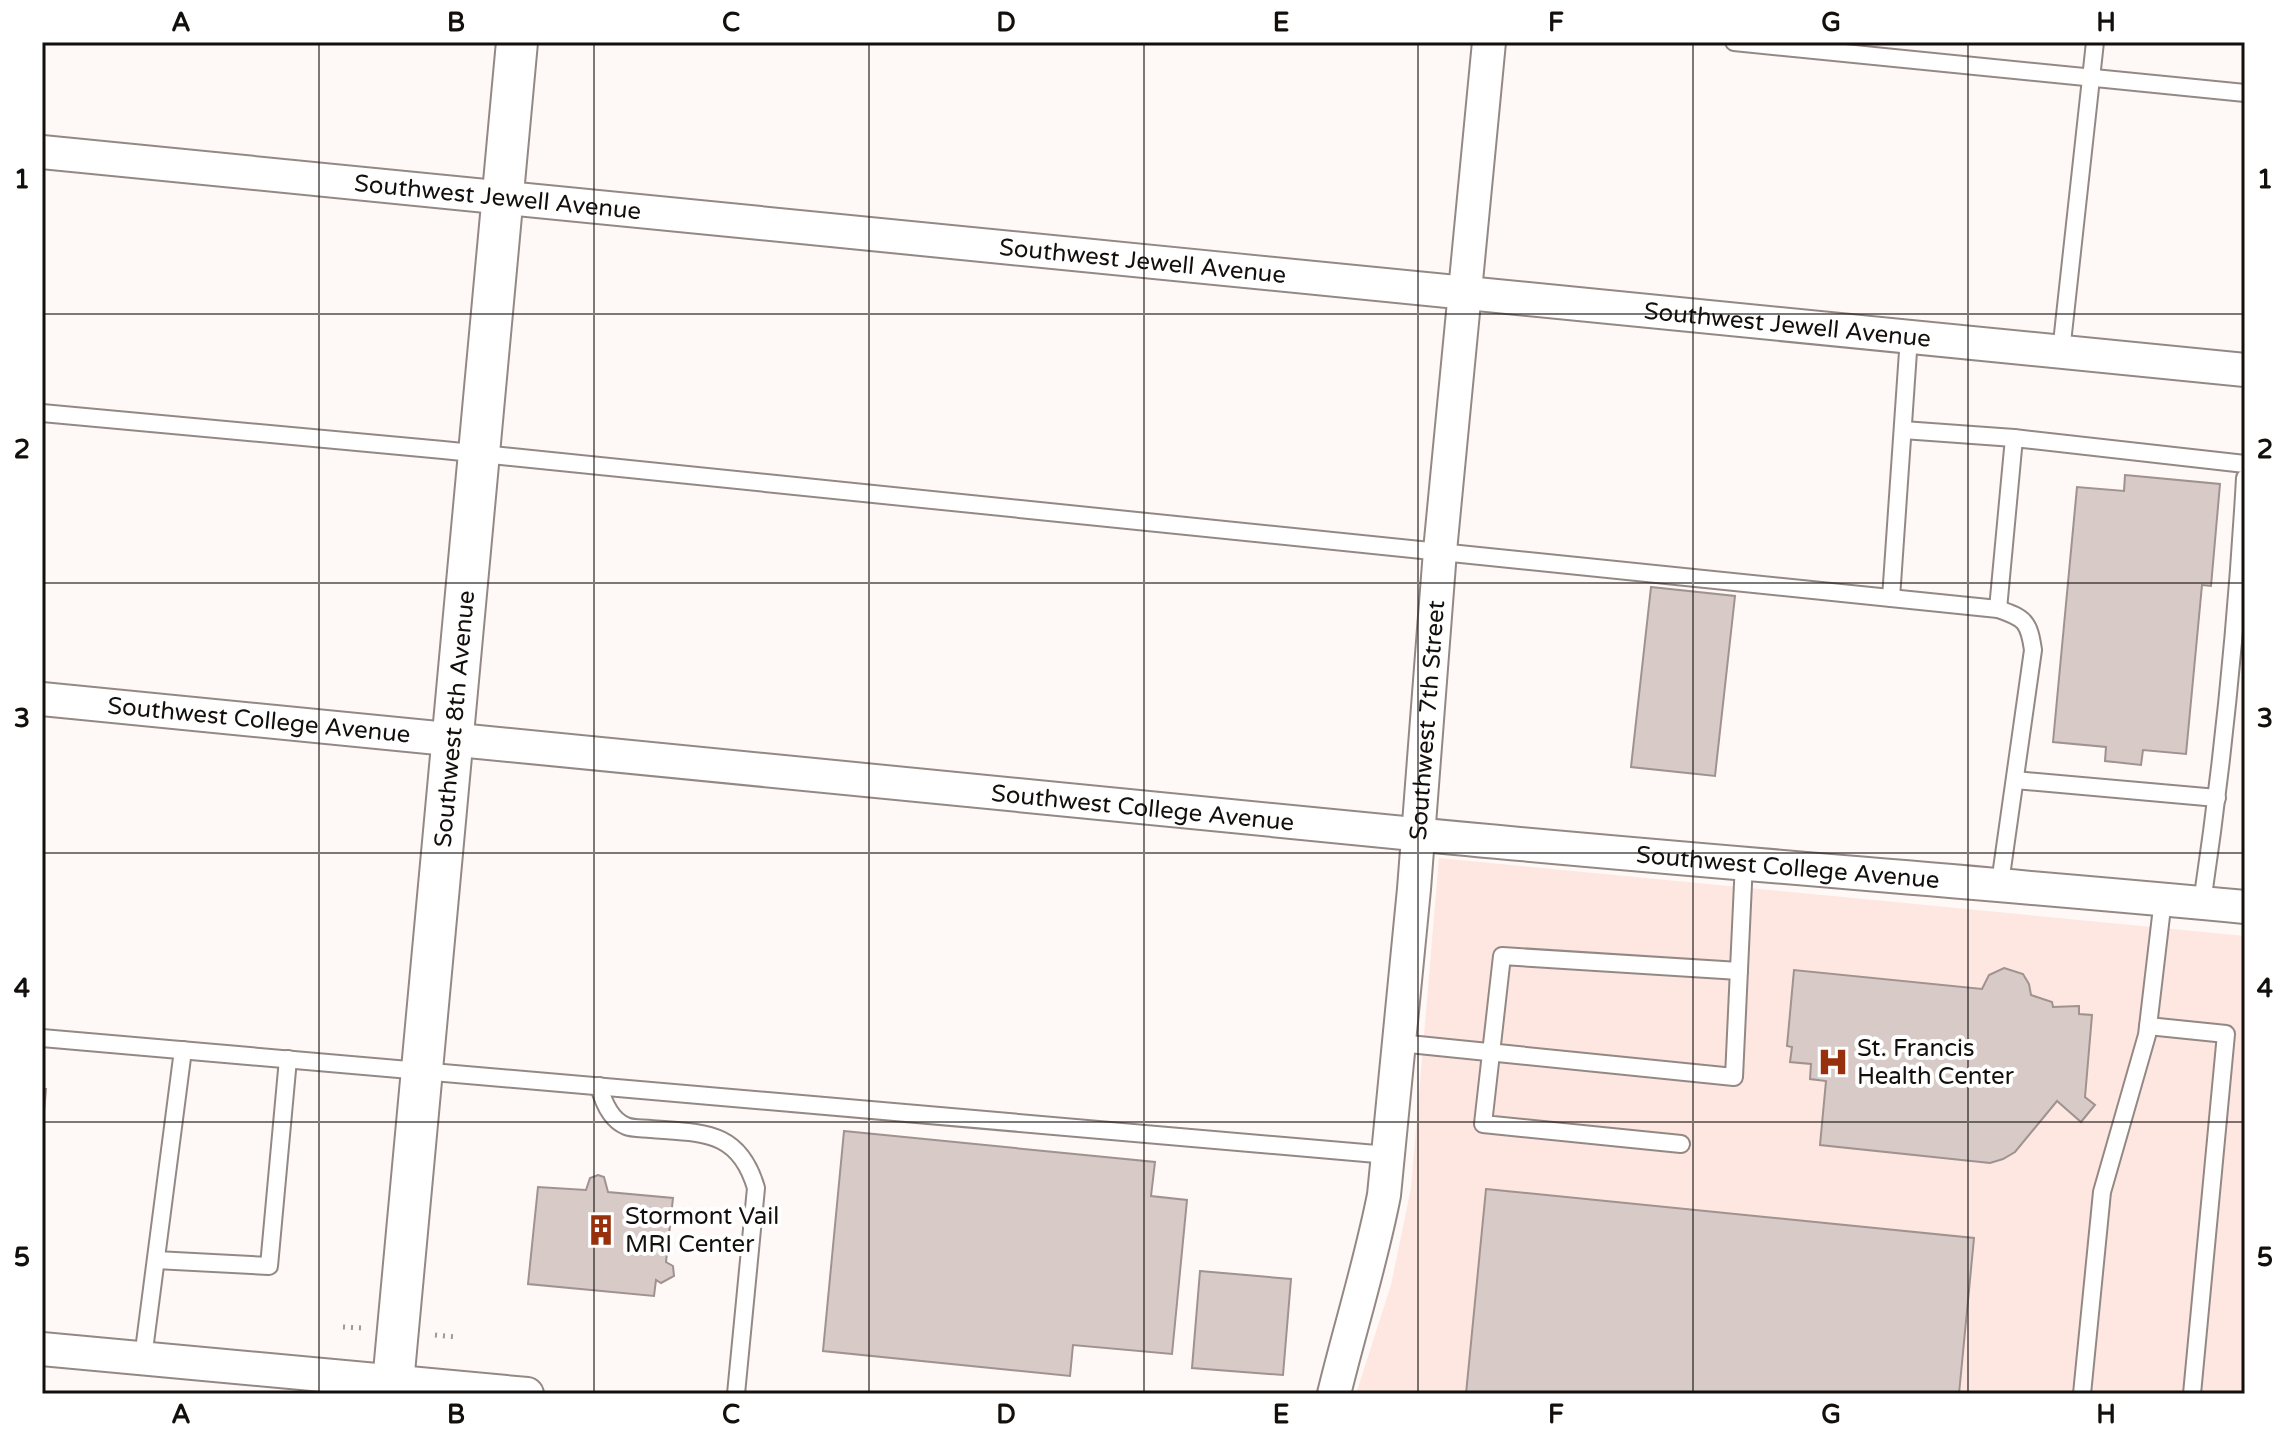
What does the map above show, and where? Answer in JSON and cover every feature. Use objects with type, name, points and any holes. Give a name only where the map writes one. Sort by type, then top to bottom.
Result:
[{"type":"street","name":"Southwest 8th Avenue","points":[[392,1388],[517,42]]},
{"type":"street","name":"Southwest 7th Street","points":[[1334,1394],[1376,1237],[1388,1155],[1418,835],[1440,551],[1489,42]]},
{"type":"street","name":"Southwest Jewell Avenue","points":[[42,152],[2245,370]]},
{"type":"street","name":"Southwest College Avenue","points":[[42,699],[452,737],[1418,835],[2000,883],[2245,907]]},
{"type":"street","points":[[42,1349],[392,1388],[527,1394]]},
{"type":"lane","points":[[1734,42],[2245,93]]},
{"type":"lane","points":[[2061,352],[2095,42]]},
{"type":"lane","points":[[1891,598],[1909,337]]},
{"type":"lane","points":[[42,413],[479,454],[1998,609],[2024,620],[2030,631],[2033,650],[2000,883]]},
{"type":"lane","points":[[1903,430],[2014,438],[2245,464]]},
{"type":"lane","points":[[1998,609],[2014,438]]},
{"type":"lane","points":[[2202,903],[2217,798],[2239,588],[2245,478]]},
{"type":"lane","points":[[2015,780],[2217,798]]},
{"type":"lane","points":[[1399,1043],[1734,1077],[1744,862]]},
{"type":"lane","points":[[2082,1394],[2102,1192],[2148,1026],[2163,899]]},
{"type":"lane","points":[[1681,1144],[1483,1124],[1502,956],[1739,971]]},
{"type":"lane","points":[[2148,1026],[2226,1034],[2192,1394]]},
{"type":"lane","points":[[42,1038],[1388,1155]]},
{"type":"lane","points":[[143,1358],[183,1050]]},
{"type":"lane","points":[[156,1260],[269,1266],[288,1059]]},
{"type":"lane","points":[[599,1086],[612,1115],[627,1127],[708,1134],[732,1146],[749,1165],[756,1188],[736,1394]]},
{"type":"shaded area","name":"St. Francis Health Center","points":[[1439,858],[2245,936],[2245,1394],[1356,1394],[1391,1285],[1411,1188]]},
{"type":"building","points":[[2125,475],[2220,484],[2211,586],[2202,585],[2186,754],[2143,750],[2141,765],[2105,761],[2106,747],[2053,742],[2077,487],[2124,491]]},
{"type":"building","points":[[1651,587],[1735,596],[1715,776],[1631,767]]},
{"type":"building","points":[[2004,968],[2023,974],[2031,995],[2052,1002],[2053,1007],[2079,1006],[2079,1014],[2092,1015],[2085,1097],[2095,1105],[2081,1122],[2057,1101],[2015,1152],[1990,1163],[1820,1145],[1826,1081],[1810,1079],[1811,1064],[1790,1062],[1792,1047],[1787,1046],[1794,970],[1982,989],[1989,975]]},
{"type":"building","points":[[42,1089],[46,1089],[42,1134]]},
{"type":"building","points":[[844,1131],[1155,1162],[1151,1196],[1187,1200],[1172,1354],[1073,1345],[1070,1376],[823,1351]]},
{"type":"building","name":"Stormont Vail MRI Center","points":[[598,1175],[604,1177],[608,1192],[673,1198],[666,1262],[673,1266],[674,1276],[661,1283],[656,1280],[654,1296],[528,1284],[538,1187],[586,1190],[590,1178]]},
{"type":"building","points":[[1486,1189],[1974,1238],[1959,1394],[1466,1394]]},
{"type":"building","points":[[1200,1271],[1291,1279],[1283,1375],[1192,1368]]},
{"type":"place","name":"St. Francis Health Center","points":[[1833,1062]]},
{"type":"place","name":"Stormont Vail MRI Center","points":[[601,1230]]}]
